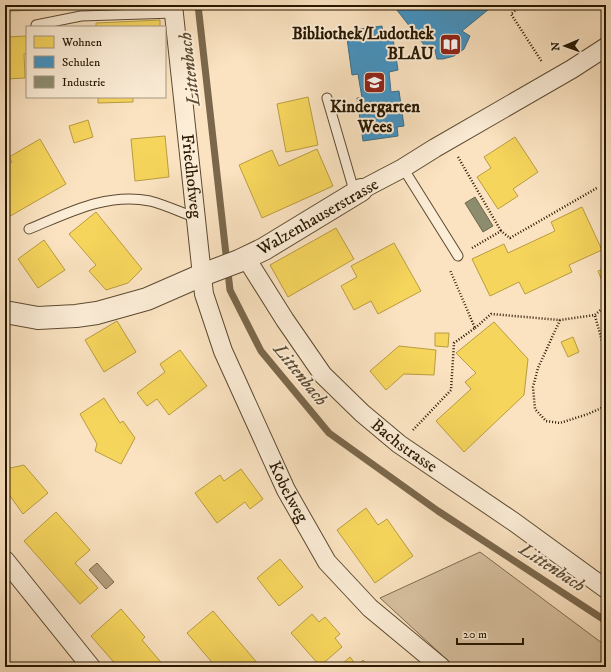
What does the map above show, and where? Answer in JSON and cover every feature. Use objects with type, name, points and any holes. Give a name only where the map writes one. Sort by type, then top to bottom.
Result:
[{"type":"street","name":"Friedhofweg","points":[[174,9],[197,218],[209,272]]},
{"type":"street","name":"Walzenhauserstrasse","points":[[5,312],[38,318],[76,316],[97,313],[147,299],[242,259],[264,249],[358,192],[403,168],[572,69],[606,47]]},
{"type":"street","name":"Bachstrasse","points":[[242,259],[323,375],[362,414],[399,444],[604,585]]},
{"type":"street","name":"Kobelweg","points":[[209,272],[204,294],[223,351],[286,490],[327,562],[370,608],[441,667]]},
{"type":"street","points":[[5,560],[90,667]]},
{"type":"lane","points":[[36,25],[81,16],[174,9]]},
{"type":"lane","points":[[327,98],[358,192]]},
{"type":"lane","points":[[403,168],[458,256]]},
{"type":"lane","points":[[29,229],[88,205],[118,199],[151,202],[197,218]]},
{"type":"path","points":[[522,5],[511,14],[546,67]]},
{"type":"path","points":[[454,152],[501,231],[510,238],[596,188]]},
{"type":"path","points":[[475,328],[448,264],[458,256],[501,231]]},
{"type":"path","points":[[399,444],[451,390],[454,343],[491,314],[560,320],[595,315],[606,305]]},
{"type":"path","points":[[595,315],[602,341],[606,347]]},
{"type":"path","points":[[560,320],[538,368],[533,387],[535,409],[546,421],[560,423],[588,414],[606,406]]},
{"type":"shaded area","points":[[5,5],[147,5],[147,7],[5,11]]},
{"type":"shaded area","points":[[480,552],[606,646],[606,667],[455,667],[380,598]]},
{"type":"shaded area","points":[[97,563],[114,582],[106,589],[89,570]]},
{"type":"building: Wohnen","points":[[160,20],[160,26],[96,26],[96,23]]},
{"type":"building: Wohnen","points":[[26,36],[26,54],[24,54],[25,78],[6,79],[5,37]]},
{"type":"building: Wohnen","points":[[308,97],[318,145],[286,152],[277,104]]},
{"type":"building: Wohnen","points":[[98,98],[133,98],[133,102],[98,103]]},
{"type":"building: Wohnen","points":[[88,120],[93,137],[74,143],[69,126]]},
{"type":"building: Wohnen","points":[[165,136],[169,177],[135,181],[131,139]]},
{"type":"building: Wohnen","points":[[515,137],[538,172],[513,189],[518,196],[498,209],[477,177],[491,168],[484,157]]},
{"type":"building: Wohnen","points":[[40,139],[66,184],[5,219],[5,166],[12,162],[9,157]]},
{"type":"building: Wohnen","points":[[317,149],[333,186],[262,218],[239,165],[272,150],[279,166]]},
{"type":"building: Wohnen","points":[[582,207],[602,250],[569,265],[572,272],[525,294],[519,282],[490,296],[472,259],[504,244],[508,253],[555,231],[551,222]]},
{"type":"building: Wohnen","points":[[96,212],[142,269],[128,283],[106,290],[89,271],[96,265],[69,234]]},
{"type":"building: Wohnen","points":[[336,228],[354,259],[288,297],[270,265]]},
{"type":"building: Wohnen","points":[[44,240],[65,270],[38,288],[18,259]]},
{"type":"building: Wohnen","points":[[394,243],[421,291],[378,314],[371,301],[354,310],[341,286],[357,277],[351,266]]},
{"type":"building: Wohnen","points":[[606,268],[606,286],[604,286],[598,271]]},
{"type":"building: Wohnen","points":[[117,321],[136,352],[104,372],[85,340]]},
{"type":"building: Wohnen","points":[[494,322],[528,359],[524,395],[464,452],[436,421],[471,389],[465,382],[476,373],[456,353]]},
{"type":"building: Wohnen","points":[[435,333],[449,333],[448,347],[435,346]]},
{"type":"building: Wohnen","points":[[573,337],[579,352],[568,357],[561,342]]},
{"type":"building: Wohnen","points":[[399,346],[436,350],[434,375],[404,374],[386,390],[370,371]]},
{"type":"building: Wohnen","points":[[180,350],[207,386],[169,415],[157,399],[147,406],[137,393],[165,372],[160,364]]},
{"type":"building: Wohnen","points":[[104,398],[120,423],[123,421],[135,438],[121,464],[95,451],[97,444],[80,414]]},
{"type":"building: Wohnen","points":[[24,465],[48,493],[23,514],[5,489],[5,467],[6,469]]},
{"type":"building: Wohnen","points":[[241,469],[263,499],[250,509],[245,502],[217,523],[195,493],[220,475],[224,481]]},
{"type":"building: Wohnen","points":[[366,508],[378,525],[387,519],[413,556],[375,583],[337,530]]},
{"type":"building: Wohnen","points":[[56,512],[90,550],[75,563],[98,588],[80,604],[24,541]]},
{"type":"building: Wohnen","points":[[280,559],[303,587],[279,606],[257,578]]},
{"type":"building: Wohnen","points":[[121,609],[145,637],[142,640],[165,667],[118,667],[91,636]]},
{"type":"building: Wohnen","points":[[213,611],[259,665],[257,667],[216,667],[187,633]]},
{"type":"building: Wohnen","points":[[312,614],[319,622],[325,617],[340,634],[335,638],[342,647],[320,666],[291,633]]},
{"type":"building: Wohnen","points":[[350,657],[357,666],[363,660],[369,667],[339,667]]},
{"type":"building: Wohnen","points":[[49,665],[72,666],[72,667],[49,667]]},
{"type":"building: Schulen","points":[[393,5],[494,5],[462,31],[470,36],[464,49],[454,56],[437,59],[434,46],[428,50]]},
{"type":"building: Schulen","name":"Kindergarten Wees","points":[[382,26],[383,34],[392,32],[398,70],[389,72],[391,92],[399,91],[404,126],[397,127],[398,136],[363,141],[357,98],[362,98],[358,74],[352,75],[346,31]]},
{"type":"building: Industrie","points":[[475,197],[493,226],[483,232],[465,203]]},
{"type":"waterway","name":"Littenbach","points":[[198,5],[230,290],[261,351],[329,433],[438,511],[606,621]]},
{"type":"place","name":"Bibliothek/Ludothek BLAU","points":[[450,44]]},
{"type":"place","name":"Kindergarten Wees","points":[[375,83]]}]
